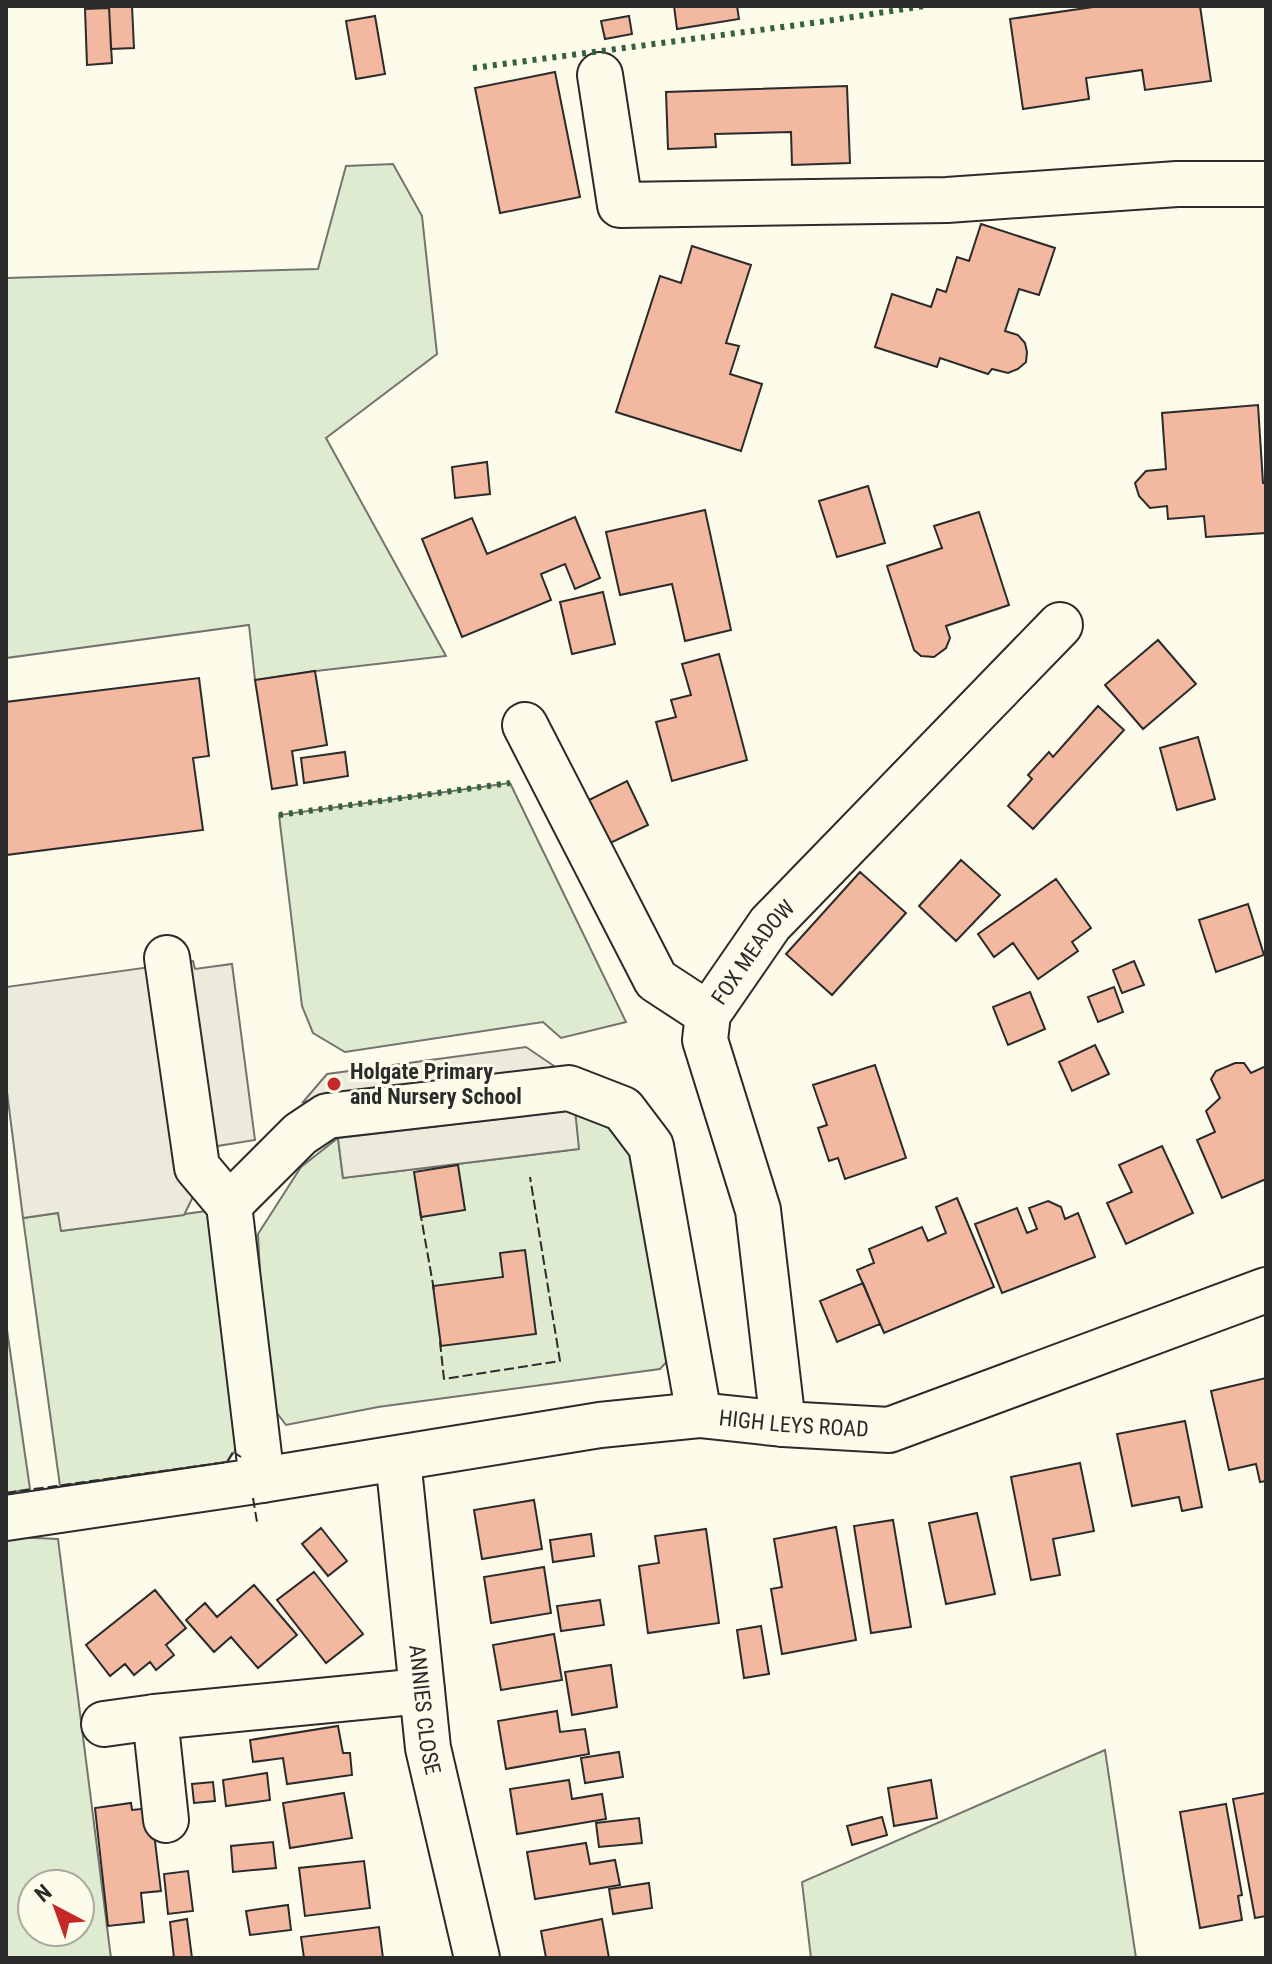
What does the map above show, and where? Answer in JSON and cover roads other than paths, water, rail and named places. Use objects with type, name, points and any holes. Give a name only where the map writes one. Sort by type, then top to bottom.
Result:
[{"type":"street","points":[[600,75],[620,205],[947,200],[1177,184],[1266,184]]},
{"type":"street","name":"FOX MEADOW","points":[[783,1424],[758,1210],[705,1040],[708,1014],[770,924],[1060,625]]},
{"type":"street","points":[[525,725],[656,980],[708,1014]]},
{"type":"street","points":[[167,958],[197,1167],[229,1205],[262,1480]]},
{"type":"street","points":[[229,1205],[300,1134],[327,1116],[569,1088],[623,1109],[651,1146],[699,1415]]},
{"type":"street","name":"HIGH LEYS ROAD","points":[[6,1518],[600,1425],[699,1415],[889,1430],[1266,1290]]},
{"type":"street","name":"ANNIES CLOSE","points":[[398,1459],[428,1748],[477,1958]]},
{"type":"street","points":[[104,1724],[422,1691]]},
{"type":"street","points":[[155,1717],[166,1820]]},
{"type":"place","name":"Holgate Primary and Nursery School","points":[[334,1084]]}]
